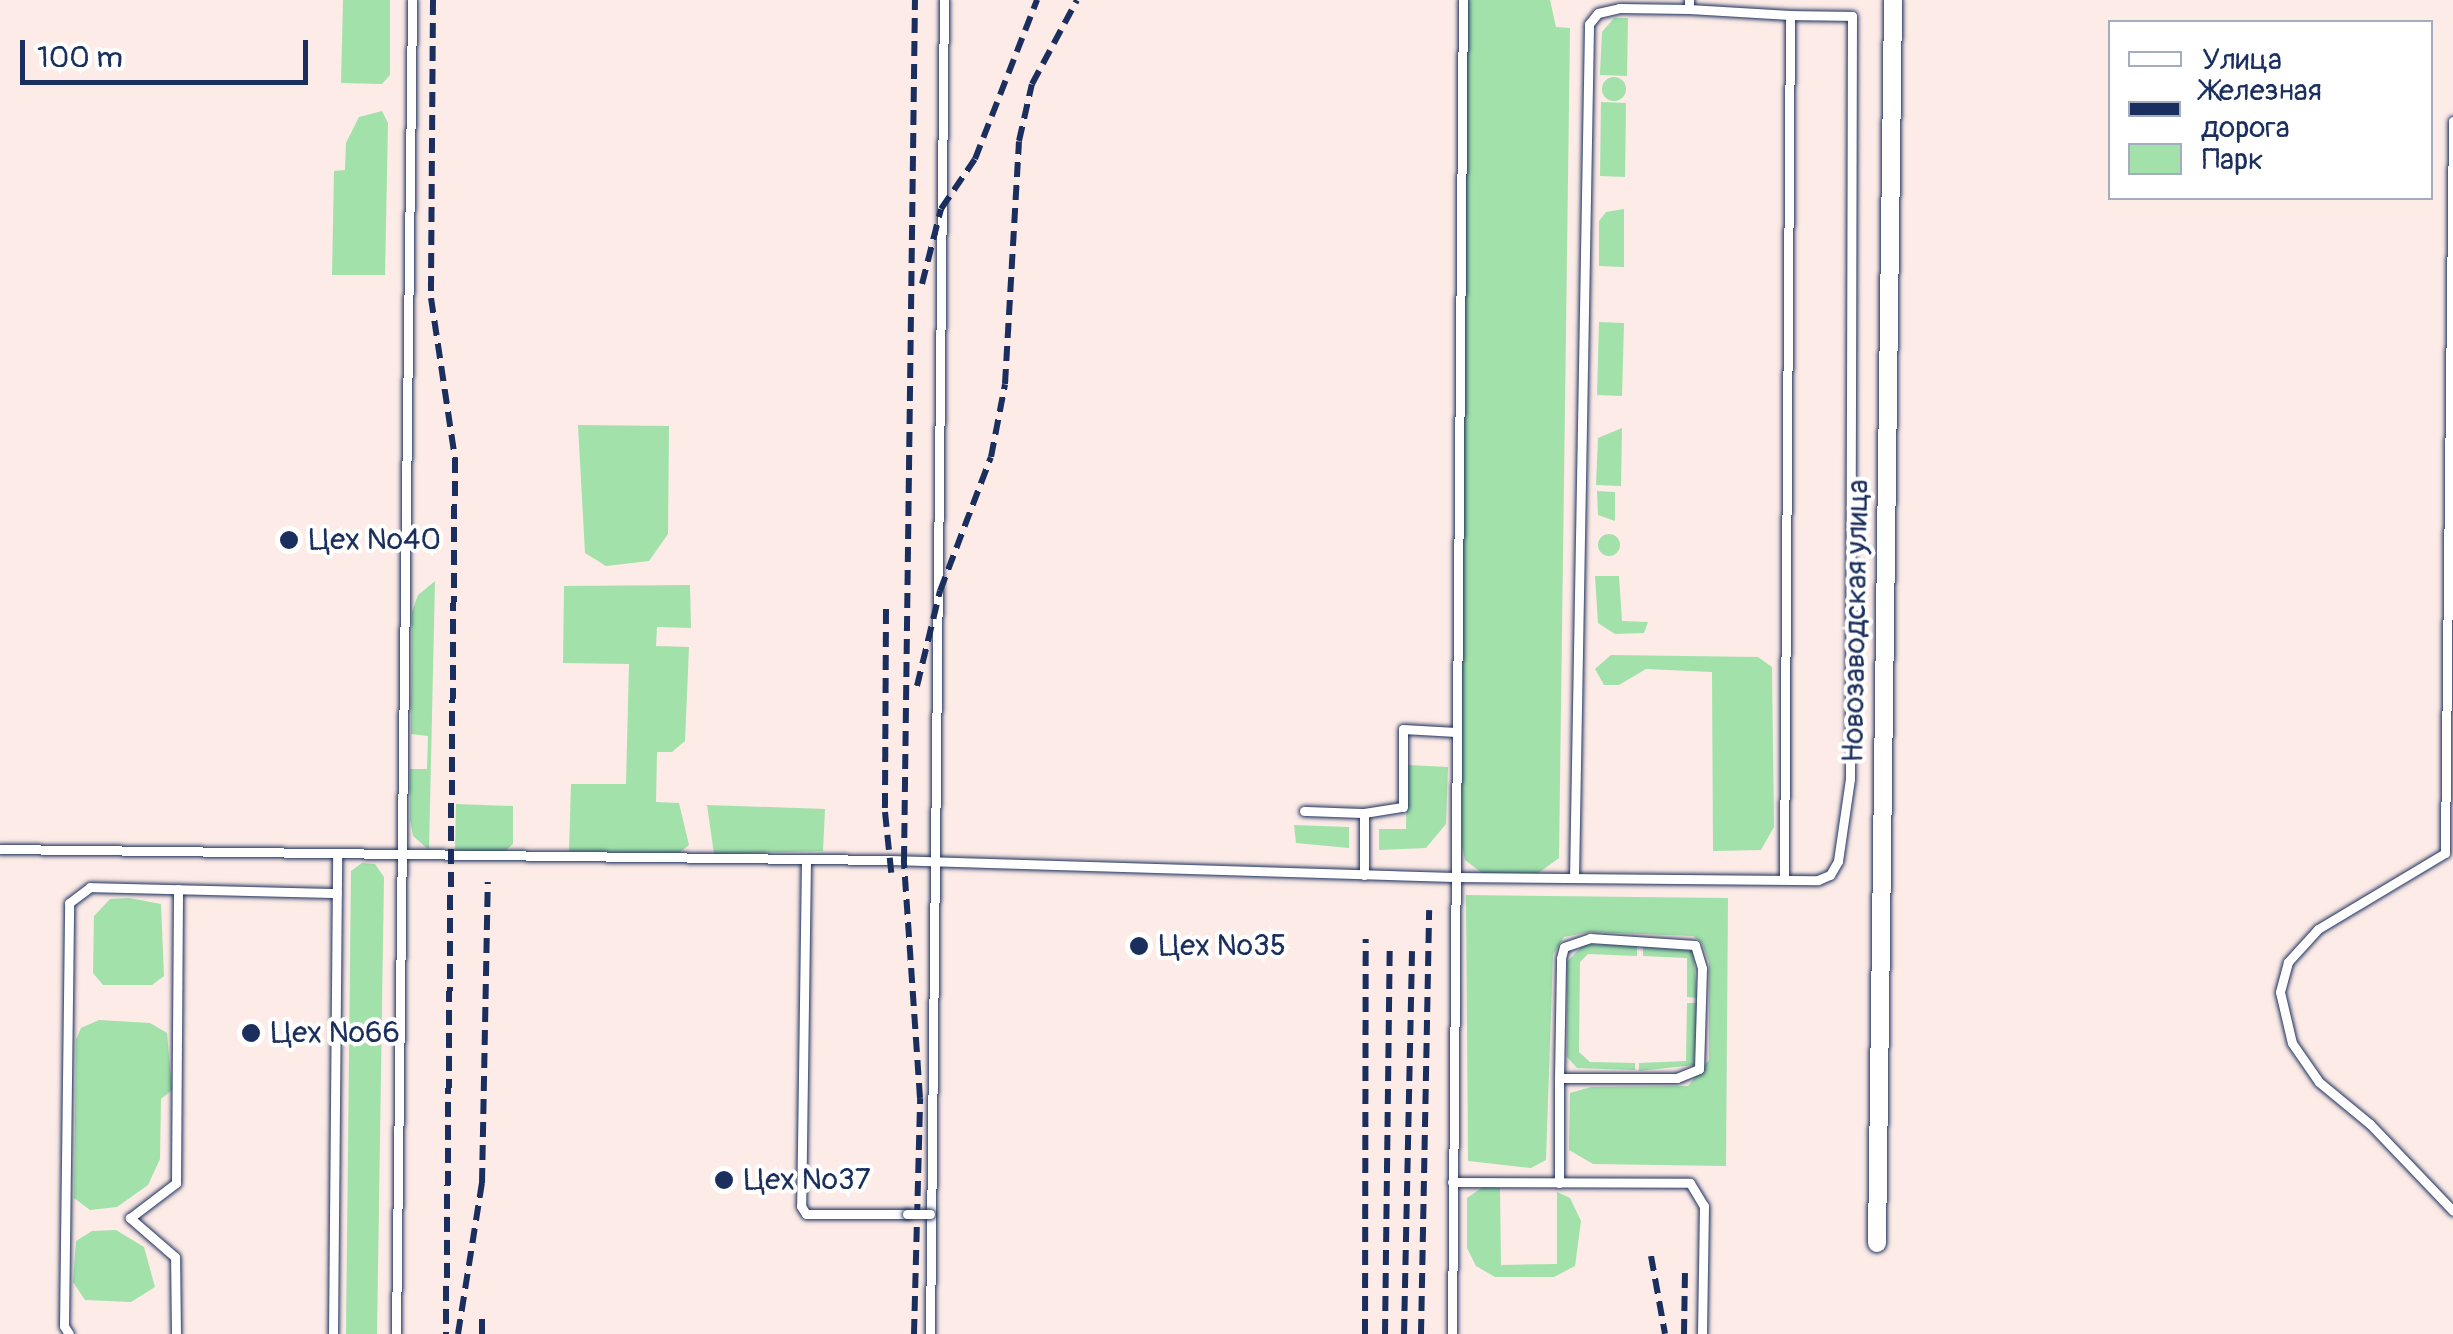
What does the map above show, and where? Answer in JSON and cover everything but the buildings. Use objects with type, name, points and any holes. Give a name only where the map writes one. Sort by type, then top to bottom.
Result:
[{"type":"street","name":"Новозаводская улица","points":[[1878,1242],[1893,0]]},
{"type":"lane","points":[[396,1334],[412,0]]},
{"type":"lane","points":[[930,1334],[944,0]]},
{"type":"lane","points":[[1452,1334],[1462,0]]},
{"type":"lane","points":[[0,849],[806,860],[1454,877],[1574,878],[1784,879],[1830,874],[1838,861],[1850,780],[1852,16],[1790,15],[1689,5],[1619,8],[1598,13],[1589,24],[1574,878]]},
{"type":"lane","points":[[1784,879],[1790,15]]},
{"type":"lane","points":[[2453,121],[2445,853],[2318,930],[2288,962],[2280,992],[2292,1043],[2319,1082],[2370,1124],[2453,1211]]},
{"type":"lane","points":[[1304,811],[1364,813],[1403,807],[1403,730],[1456,732]]},
{"type":"lane","points":[[1364,813],[1364,875]]},
{"type":"lane","points":[[333,1334],[337,856]]},
{"type":"lane","points":[[806,860],[801,1206],[806,1214],[931,1214]]},
{"type":"lane","points":[[69,1334],[69,903],[90,887],[337,893]]},
{"type":"lane","points":[[176,1334],[175,1257],[130,1218],[176,1183],[178,890]]},
{"type":"lane","points":[[1559,1078],[1677,1078],[1699,1069],[1702,968],[1695,945],[1590,938],[1564,947],[1559,1078],[1559,1183]]},
{"type":"lane","points":[[1452,1182],[1697,1188],[1704,1206],[1702,1334]]},
{"type":"shaded area","points":[[0,0],[2453,0],[2453,1334],[0,1334]]},
{"type":"green space","points":[[343,0],[390,0],[390,75],[382,84],[341,83]]},
{"type":"green space","points":[[1462,0],[1550,0],[1556,27],[1570,28],[1559,858],[1537,874],[1482,873],[1465,860],[1462,846]]},
{"type":"green space","points":[[1614,18],[1628,18],[1627,76],[1600,75],[1602,32]]},
{"type":"green space","points":[[1614,77],[1623,80],[1623,98],[1614,101],[1605,98],[1602,89],[1605,80]]},
{"type":"green space","points":[[1601,102],[1626,103],[1625,177],[1600,176]]},
{"type":"green space","points":[[382,111],[388,123],[385,275],[332,275],[334,171],[345,170],[346,143],[359,117]]},
{"type":"green space","points":[[1624,209],[1624,267],[1599,266],[1599,221],[1606,212]]},
{"type":"green space","points":[[1599,322],[1624,323],[1622,396],[1597,395]]},
{"type":"green space","points":[[578,425],[669,426],[668,534],[649,561],[606,566],[585,553]]},
{"type":"green space","points":[[1622,428],[1621,486],[1596,485],[1598,438]]},
{"type":"green space","points":[[1597,491],[1615,492],[1615,521],[1598,515]]},
{"type":"green space","points":[[1609,534],[1617,537],[1617,553],[1609,556],[1601,553],[1598,545],[1601,537]]},
{"type":"green space","points":[[1595,576],[1619,576],[1622,621],[1648,622],[1644,633],[1615,634],[1598,623]]},
{"type":"green space","points":[[435,581],[429,850],[413,836],[410,819],[410,769],[427,769],[428,736],[411,734],[412,612],[418,595]]},
{"type":"green space","points":[[690,585],[691,628],[657,627],[656,646],[689,647],[685,741],[672,752],[657,752],[656,802],[679,803],[689,845],[679,853],[569,851],[571,784],[626,784],[629,664],[563,663],[564,586]]},
{"type":"green space","points":[[1611,655],[1758,657],[1772,667],[1774,827],[1761,850],[1713,851],[1712,672],[1646,669],[1619,685],[1604,685],[1595,669]]},
{"type":"green space","points":[[1407,765],[1448,767],[1446,824],[1426,848],[1379,850],[1379,829],[1406,829]]},
{"type":"green space","points":[[456,804],[513,806],[513,844],[504,852],[455,850]]},
{"type":"green space","points":[[707,805],[825,809],[823,851],[714,854]]},
{"type":"green space","points":[[1294,825],[1349,827],[1349,848],[1296,843]]},
{"type":"green space","points":[[362,863],[375,864],[384,877],[377,1334],[346,1334],[351,871]]},
{"type":"green space","points":[[1466,895],[1728,898],[1726,1166],[1593,1164],[1569,1150],[1570,1093],[1591,1087],[1688,1086],[1709,1060],[1709,962],[1702,943],[1693,936],[1590,932],[1564,937],[1553,955],[1546,1160],[1531,1168],[1468,1161]]},
{"type":"green space","points":[[110,899],[161,904],[164,976],[152,985],[103,985],[93,973],[94,916]]},
{"type":"green space","points":[[1584,944],[1637,946],[1637,956],[1588,954],[1580,962],[1579,1052],[1590,1062],[1635,1063],[1635,1070],[1577,1068],[1567,1057],[1567,962]]},
{"type":"green space","points":[[1643,947],[1693,951],[1697,998],[1687,997],[1687,958],[1643,956]]},
{"type":"green space","points":[[1687,1003],[1697,1003],[1694,1065],[1639,1071],[1639,1063],[1686,1061]]},
{"type":"green space","points":[[99,1020],[150,1023],[167,1033],[172,1090],[161,1099],[160,1159],[148,1185],[117,1207],[90,1210],[74,1198],[76,1040],[81,1028]]},
{"type":"green space","points":[[1483,1187],[1500,1188],[1501,1265],[1557,1264],[1557,1192],[1570,1198],[1581,1221],[1575,1266],[1554,1277],[1495,1277],[1476,1266],[1467,1248],[1467,1198]]},
{"type":"green space","points":[[116,1230],[144,1247],[155,1287],[131,1302],[85,1300],[73,1282],[76,1241],[92,1231]]},
{"type":"railway","points":[[433,0],[431,298],[455,458],[446,1334]]},
{"type":"railway","points":[[914,1334],[920,1098],[904,861],[915,0]]},
{"type":"railway","points":[[922,284],[941,209],[975,159],[1037,0]]},
{"type":"railway","points":[[917,686],[940,591],[991,457],[1005,384],[1019,141],[1032,84],[1077,0]]},
{"type":"railway","points":[[886,609],[885,812],[892,880]]},
{"type":"railway","points":[[458,1334],[482,1183],[488,882]]},
{"type":"railway","points":[[1421,1334],[1429,910]]},
{"type":"railway","points":[[1365,1334],[1366,939]]},
{"type":"railway","points":[[1385,1334],[1390,945]]},
{"type":"railway","points":[[1404,1334],[1412,951]]},
{"type":"railway","points":[[1651,1256],[1665,1334]]},
{"type":"railway","points":[[1684,1334],[1685,1270]]},
{"type":"railway","points":[[482,1313],[482,1334]]},
{"type":"place","name":"Цех №40","points":[[289,540]]},
{"type":"place","name":"Цех №35","points":[[1139,946]]},
{"type":"place","name":"Цех №66","points":[[251,1033]]},
{"type":"place","name":"Цех №37","points":[[724,1180]]}]
